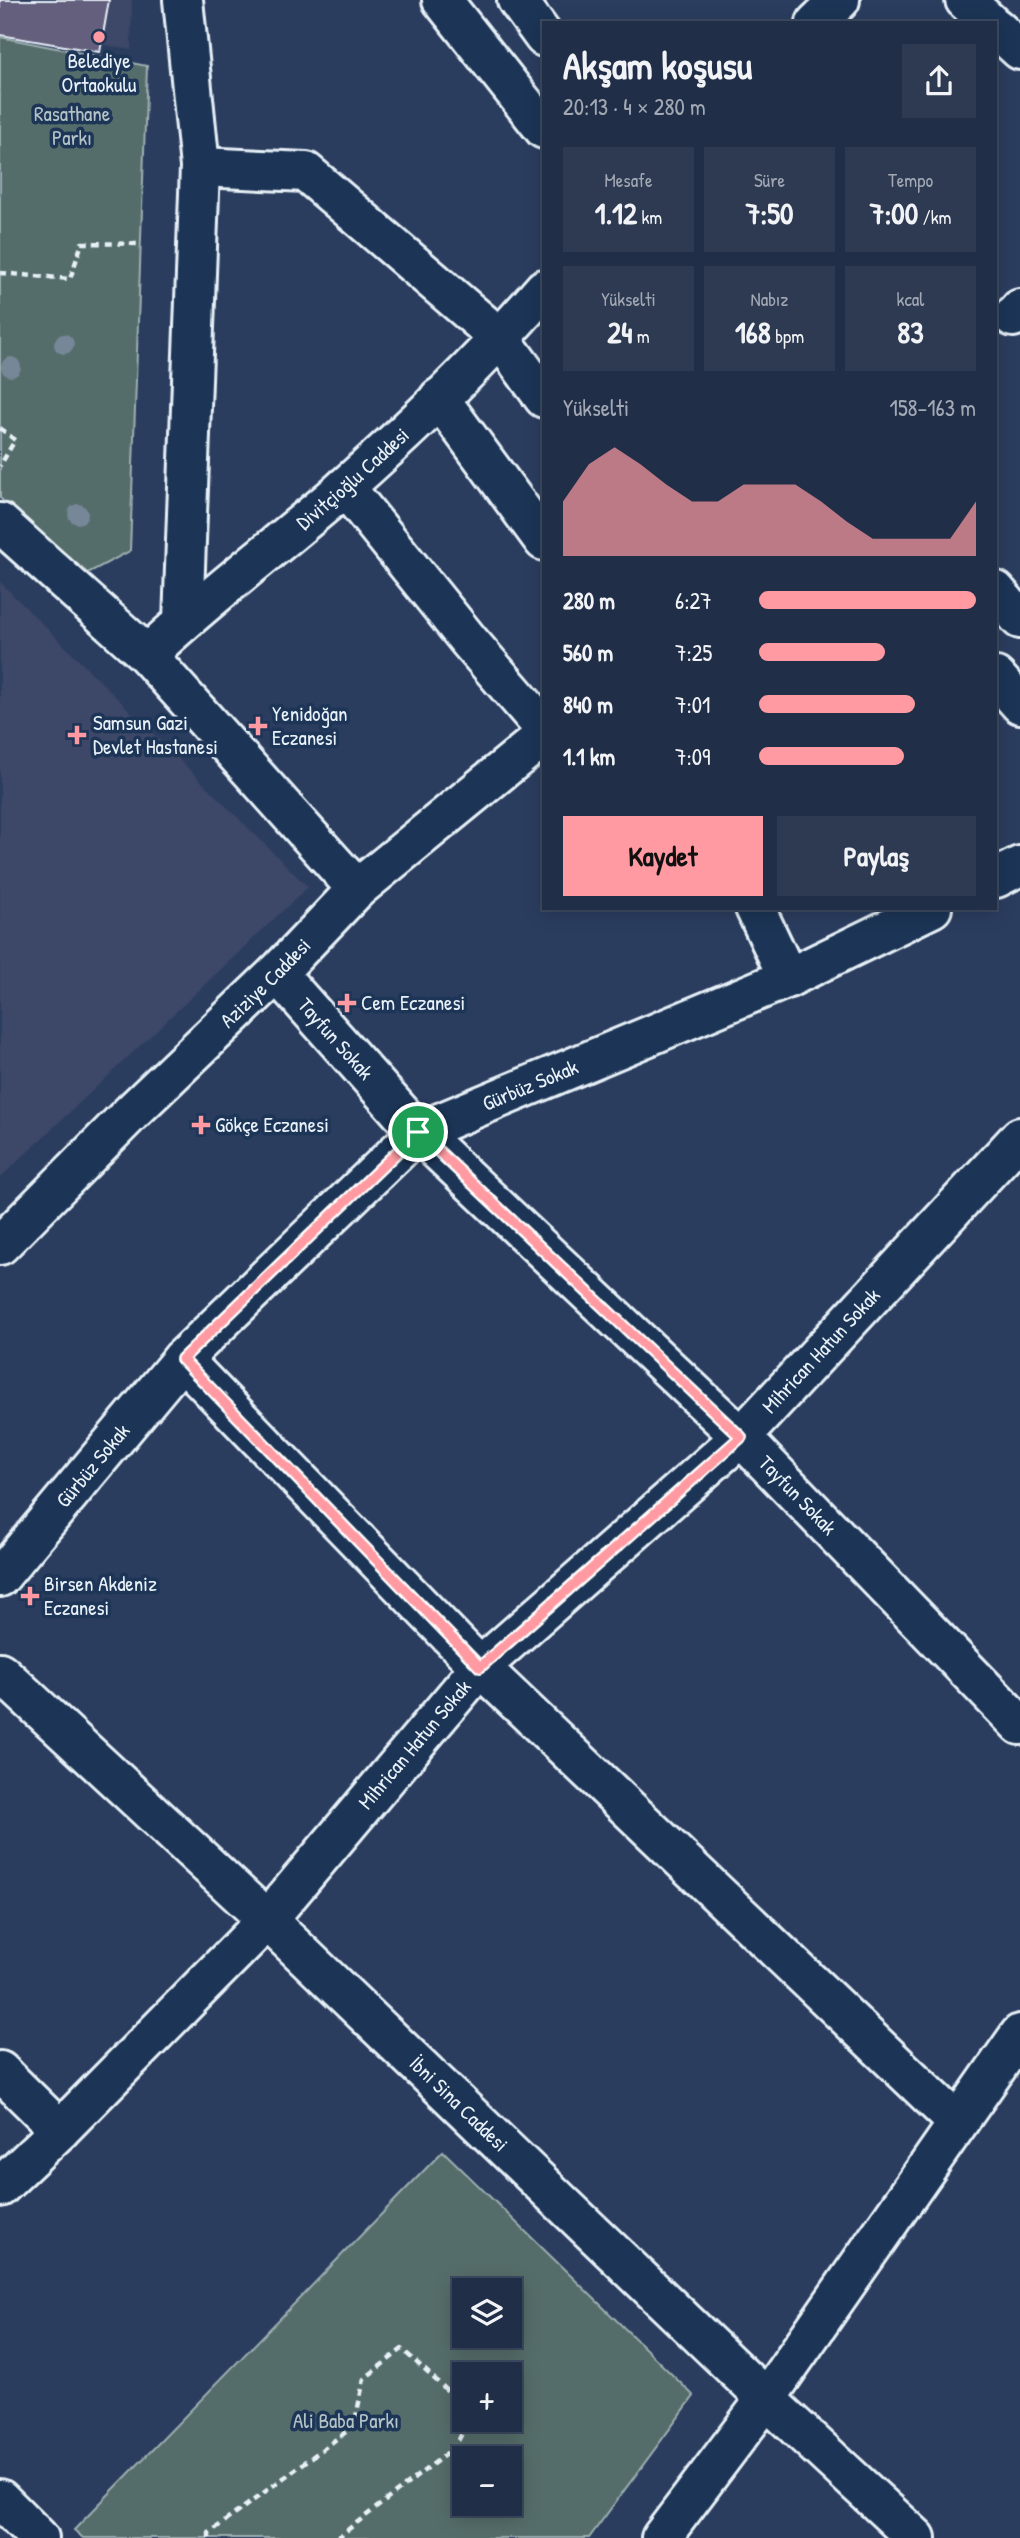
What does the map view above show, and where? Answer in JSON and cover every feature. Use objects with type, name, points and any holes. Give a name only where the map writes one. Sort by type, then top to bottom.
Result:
[{"type":"street","points":[[183,0],[200,167],[183,621]]},
{"type":"street","points":[[442,0],[542,126]]},
{"type":"street","points":[[516,0],[542,34]]},
{"type":"street","points":[[818,21],[840,0]]},
{"type":"street","points":[[965,0],[988,21]]},
{"type":"street","points":[[997,29],[1020,50]]},
{"type":"street","points":[[200,167],[306,172],[501,339],[542,395]]},
{"type":"street","name":"Divitçioğlu Caddesi","points":[[147,655],[183,621],[345,487],[501,339],[542,291]]},
{"type":"street","points":[[439,397],[542,538]]},
{"type":"street","points":[[345,487],[469,641],[542,726]]},
{"type":"street","points":[[0,523],[147,655],[357,889]]},
{"type":"street","points":[[997,592],[1020,619]]},
{"type":"street","points":[[997,678],[1020,704]]},
{"type":"street","name":"Aziziye Caddesi","points":[[0,1245],[132,1112],[277,974],[357,889],[542,738]]},
{"type":"street","points":[[997,877],[1020,866]]},
{"type":"street","points":[[756,910],[788,978]]},
{"type":"street","name":"Gürbüz Sokak","points":[[0,1577],[182,1359],[418,1132],[788,978],[928,910]]},
{"type":"street","name":"Tayfun Sokak","points":[[277,974],[418,1132],[741,1437],[1020,1725]]},
{"type":"street","name":"Mihrican Hatun Sokak","points":[[0,2187],[60,2130],[267,1920],[480,1667],[741,1437],[1020,1138]]},
{"type":"street","points":[[182,1359],[480,1667],[958,2123]]},
{"type":"street","name":"İbni Sina Caddesi","points":[[0,1672],[267,1920],[766,2399],[916,2538]]},
{"type":"street","points":[[661,2538],[766,2399],[1020,2034]]},
{"type":"street","points":[[0,2071],[60,2130]]},
{"type":"street","points":[[0,2498],[39,2538]]},
{"type":"path","points":[[0,273],[70,279],[82,243],[141,244]]},
{"type":"path","points":[[0,428],[15,440],[0,466]]},
{"type":"path","points":[[209,2538],[209,2533],[354,2426],[364,2379],[402,2349],[452,2395]]},
{"type":"path","points":[[337,2538],[454,2447],[462,2432]]},
{"type":"shaded area","name":"Belediye Ortaokulu","points":[[0,0],[132,0],[131,50],[0,24]]},
{"type":"shaded area","name":"Samsun Gazi Devlet Hastanesi","points":[[0,582],[308,887],[0,1178]]},
{"type":"green space","name":"Rasathane Parkı","points":[[0,37],[147,66],[130,551],[84,575],[0,498]]},
{"type":"green space","name":"Ali Baba Parkı","points":[[443,2151],[694,2396],[589,2538],[83,2538],[74,2530]]},
{"type":"building","name":"Belediye Ortaokulu","points":[[0,0],[109,0],[100,52],[0,35]]},
{"type":"place","name":"Belediye Ortaokulu","points":[[99,37]]},
{"type":"place","name":"Yenidoğan Eczanesi","points":[[258,726]]},
{"type":"place","name":"Samsun Gazi Devlet Hastanesi","points":[[77,735]]},
{"type":"place","name":"Cem Eczanesi","points":[[347,1003]]},
{"type":"place","name":"Gökçe Eczanesi","points":[[201,1125]]},
{"type":"place","name":"Birsen Akdeniz Eczanesi","points":[[30,1596]]},
{"type":"route","points":[[418,1132],[741,1437],[480,1667],[182,1359],[418,1132]]}]
